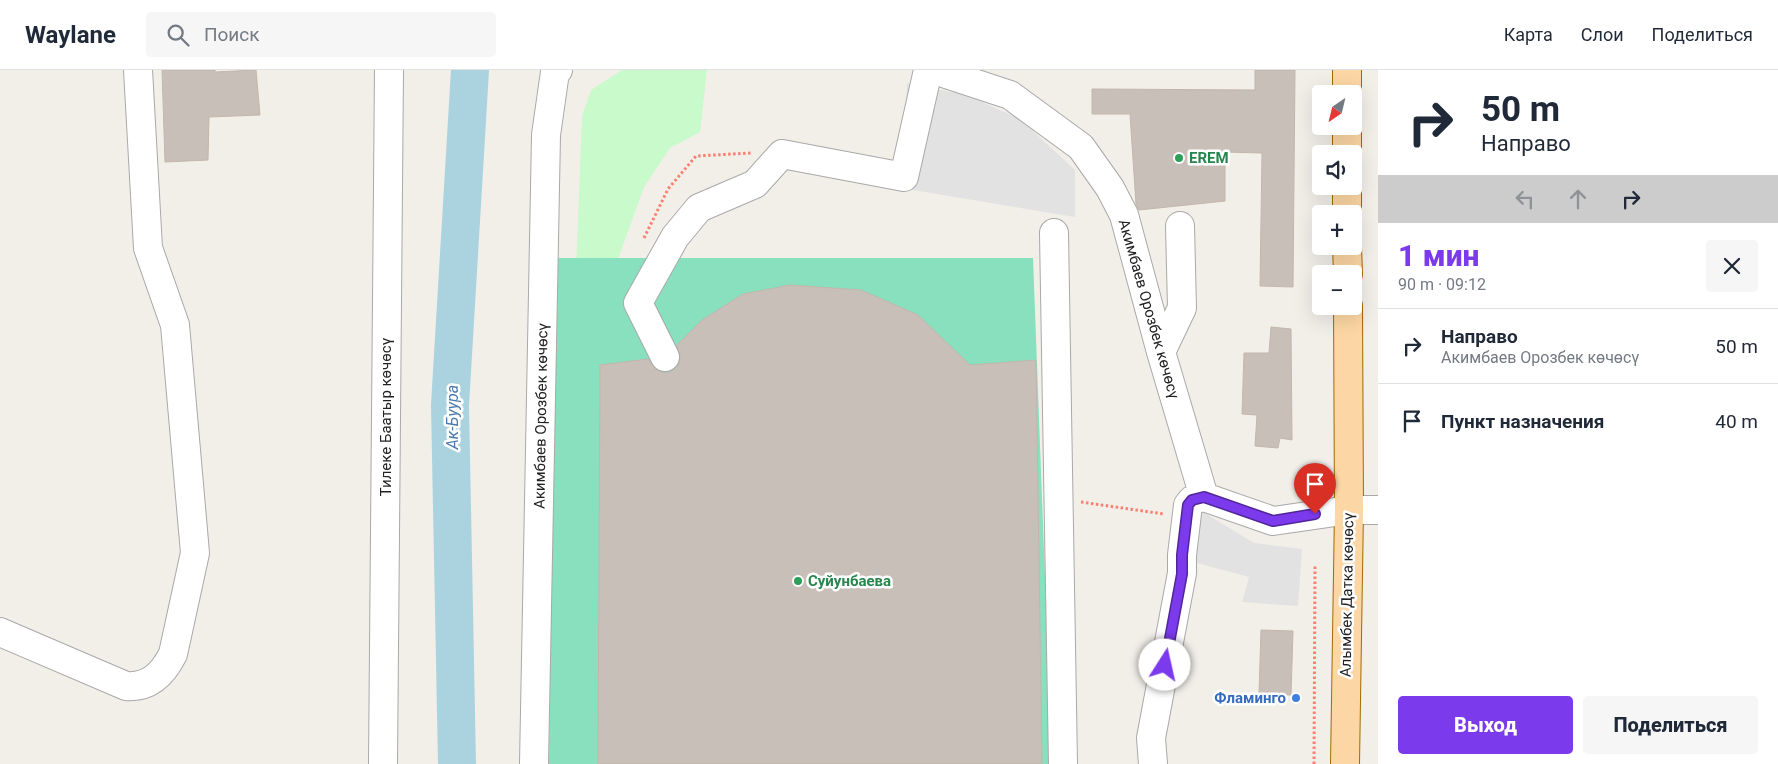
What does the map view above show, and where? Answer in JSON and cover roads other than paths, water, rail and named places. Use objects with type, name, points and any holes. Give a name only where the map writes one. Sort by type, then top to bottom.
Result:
[{"type":"main road","points":[[1347,70],[1347,85]]},
{"type":"main road","name":"Алымбек Датка көчөсү","points":[[1344,764],[1349,510],[1348,315]]},
{"type":"street","points":[[0,632],[126,686],[136,687],[151,682],[167,666],[172,654],[195,553],[175,325],[148,248],[138,70]]},
{"type":"street","name":"Тилеке Баатыр көчөсү","points":[[383,764],[390,70]]},
{"type":"street","name":"Акимбаев Орозбек көчөсү","points":[[534,764],[546,135],[556,72],[558,70]]},
{"type":"street","points":[[665,357],[638,303],[674,237],[699,208],[755,184],[782,154],[904,177],[928,70]]},
{"type":"street","name":"Акимбаев Орозбек көчөсү","points":[[934,70],[1010,95],[1081,147],[1110,188],[1124,215],[1160,352],[1204,497]]},
{"type":"street","points":[[1160,352],[1182,308],[1180,226]]},
{"type":"street","points":[[1054,233],[1062,764]]},
{"type":"street","points":[[1153,764],[1151,738],[1182,574],[1182,555],[1188,505],[1192,500],[1204,497],[1273,521],[1349,510],[1378,510]]},
{"type":"waterway","name":"Ак-Буура","points":[[457,764],[450,405],[470,70]]},
{"type":"place","name":"EREM","points":[[1179,158]]},
{"type":"place","name":"Суйунбаева","points":[[798,581]]},
{"type":"place","name":"Фламинго","points":[[1296,698]]}]
